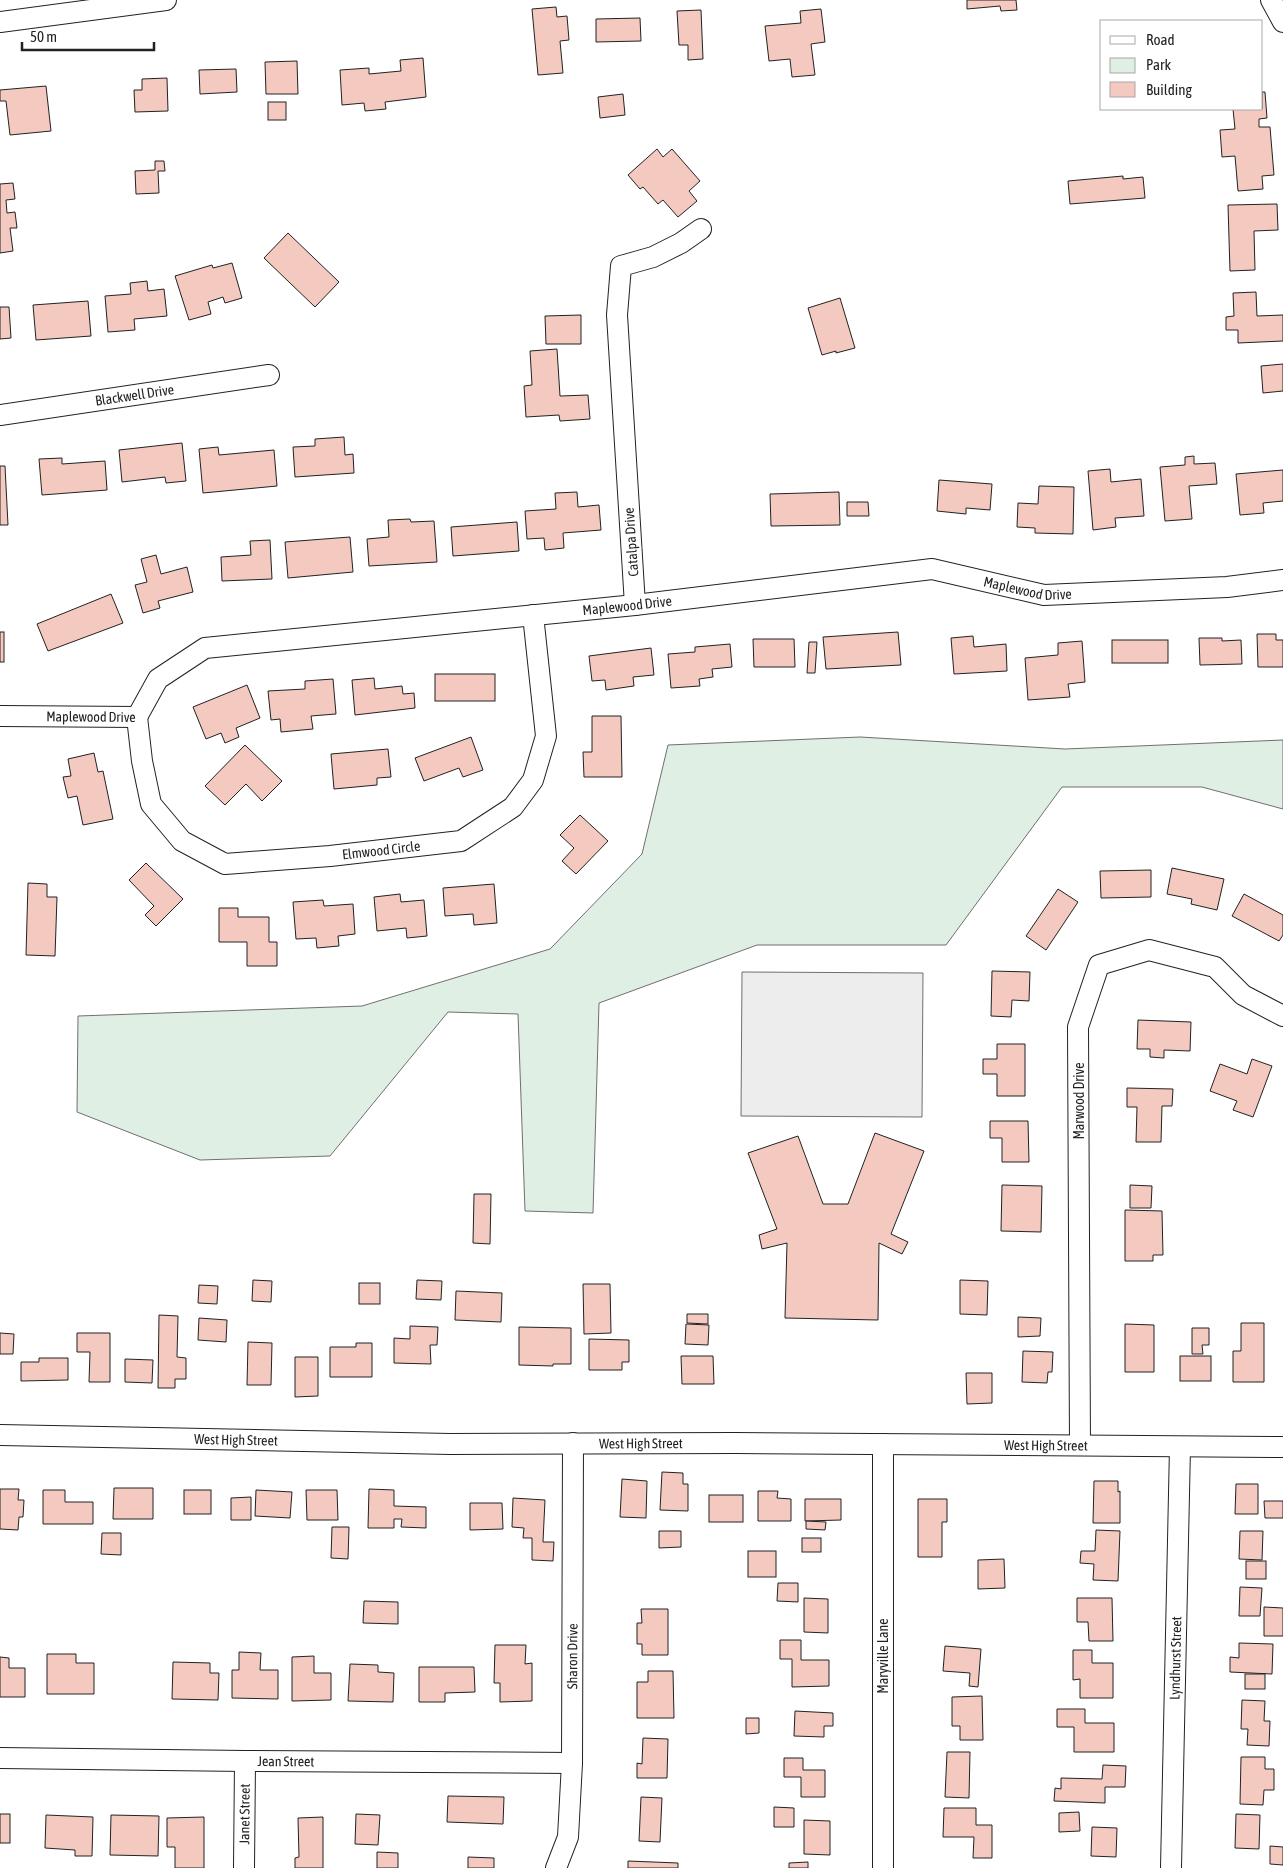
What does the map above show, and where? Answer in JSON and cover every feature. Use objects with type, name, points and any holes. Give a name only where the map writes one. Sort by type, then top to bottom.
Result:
[{"type":"street","points":[[0,22],[166,0]]},
{"type":"street","points":[[1271,0],[1283,22]]},
{"type":"street","name":"Catalpa Drive","points":[[635,605],[617,315],[621,266],[653,257],[681,243],[701,229]]},
{"type":"street","name":"Blackwell Drive","points":[[0,415],[269,374]]},
{"type":"street","name":"Maplewood Drive","points":[[0,716],[137,717],[158,679],[205,648],[635,605],[932,569],[1044,595],[1227,587],[1283,580]]},
{"type":"street","name":"Elmwood Circle","points":[[137,717],[142,761],[151,804],[182,841],[225,864],[330,856],[461,841],[513,807],[533,780],[546,736],[533,615]]},
{"type":"street","name":"Marwood Drive","points":[[1080,1444],[1078,1027],[1099,965],[1149,950],[1215,967],[1243,995],[1283,1016]]},
{"type":"street","name":"West High Street","points":[[0,1435],[441,1444],[1080,1444],[1180,1447],[1283,1447]]},
{"type":"street","name":"Sharon Drive","points":[[556,1868],[568,1837],[572,1763],[574,1443]]},
{"type":"street","name":"Maryville Lane","points":[[883,1868],[884,1444]]},
{"type":"street","name":"Lyndhurst Street","points":[[1171,1868],[1180,1447]]},
{"type":"street","name":"Jean Street","points":[[0,1758],[572,1763]]},
{"type":"street","name":"Janet Street","points":[[244,1761],[244,1868]]},
{"type":"green space","points":[[860,737],[1065,749],[1283,740],[1283,809],[1202,787],[1062,787],[946,945],[757,945],[599,1003],[593,1213],[525,1211],[518,1014],[448,1012],[330,1156],[200,1160],[77,1112],[78,1016],[362,1006],[550,949],[642,854],[668,745]]},
{"type":"shaded area","points":[[742,972],[923,973],[922,1117],[741,1116]]},
{"type":"building","points":[[967,0],[1016,0],[1017,10],[1001,11],[1000,6],[967,9]]},
{"type":"building","points":[[556,7],[557,17],[567,16],[569,40],[560,41],[563,73],[538,75],[532,9]]},
{"type":"building","points":[[821,9],[825,42],[811,44],[815,75],[792,77],[790,59],[769,61],[765,26],[801,23],[800,11]]},
{"type":"building","points":[[701,10],[703,59],[688,60],[688,45],[679,45],[677,11]]},
{"type":"building","points":[[640,18],[641,41],[596,42],[596,19]]},
{"type":"building","points":[[423,58],[426,97],[385,102],[386,109],[365,111],[364,103],[342,105],[340,70],[369,68],[369,74],[401,71],[400,60]]},
{"type":"building","points":[[297,61],[298,94],[266,94],[265,62]]},
{"type":"building","points":[[236,69],[237,92],[200,94],[199,70]]},
{"type":"building","points":[[167,78],[168,111],[135,112],[134,90],[142,90],[142,79]]},
{"type":"building","points":[[46,86],[51,131],[10,135],[6,101],[0,101],[0,90]]},
{"type":"building","points":[[1263,92],[1265,92],[1267,118],[1259,119],[1259,127],[1270,127],[1274,175],[1262,176],[1263,189],[1238,191],[1235,156],[1222,157],[1220,130],[1235,129],[1233,110],[1263,110]]},
{"type":"building","points":[[623,94],[625,115],[600,118],[598,97]]},
{"type":"building","points":[[268,102],[286,102],[286,120],[268,120]]},
{"type":"building","points":[[657,149],[663,157],[672,149],[700,181],[689,191],[697,201],[678,217],[663,200],[658,204],[643,187],[640,189],[628,175]]},
{"type":"building","points":[[155,161],[164,161],[165,171],[158,171],[159,193],[136,194],[135,171],[155,170]]},
{"type":"building","points":[[1123,176],[1123,179],[1143,177],[1145,198],[1070,204],[1068,181]]},
{"type":"building","points":[[13,183],[15,199],[6,200],[7,213],[15,212],[17,228],[10,228],[13,251],[0,253],[0,184]]},
{"type":"building","points":[[1277,204],[1278,230],[1254,231],[1255,270],[1230,271],[1228,205]]},
{"type":"building","points":[[288,233],[339,282],[315,307],[264,258]]},
{"type":"building","points":[[232,263],[242,298],[225,303],[223,297],[208,302],[211,314],[189,320],[175,276],[212,265],[213,268]]},
{"type":"building","points":[[147,281],[148,291],[164,289],[167,316],[134,319],[135,330],[108,332],[105,296],[131,294],[130,283]]},
{"type":"building","points":[[1256,292],[1257,316],[1283,315],[1283,341],[1238,343],[1238,330],[1226,330],[1226,317],[1234,316],[1233,293]]},
{"type":"building","points":[[840,298],[855,348],[822,355],[808,308]]},
{"type":"building","points":[[88,301],[91,336],[36,340],[33,305]]},
{"type":"building","points":[[0,307],[9,307],[11,338],[0,339]]},
{"type":"building","points":[[581,315],[581,344],[546,344],[545,316]]},
{"type":"building","points":[[557,349],[560,396],[588,395],[590,419],[560,421],[559,415],[526,417],[524,386],[532,385],[530,351]]},
{"type":"building","points":[[1283,364],[1283,391],[1263,393],[1261,366]]},
{"type":"building","points":[[344,437],[345,455],[353,454],[354,473],[295,477],[293,447],[315,446],[315,439]]},
{"type":"building","points":[[182,443],[186,481],[166,483],[165,477],[122,482],[119,450]]},
{"type":"building","points":[[218,447],[219,455],[274,450],[277,486],[203,493],[199,449]]},
{"type":"building","points":[[1194,456],[1194,464],[1215,463],[1217,484],[1189,486],[1192,519],[1165,521],[1160,467],[1185,465],[1185,457]]},
{"type":"building","points":[[62,458],[62,464],[105,461],[107,490],[42,495],[39,459]]},
{"type":"building","points":[[0,466],[5,466],[8,525],[0,525]]},
{"type":"building","points":[[1110,469],[1111,482],[1141,479],[1144,516],[1115,518],[1116,527],[1093,530],[1088,471]]},
{"type":"building","points":[[1283,470],[1283,501],[1263,503],[1264,513],[1240,515],[1236,474]]},
{"type":"building","points":[[939,480],[992,484],[990,510],[966,508],[966,514],[937,511]]},
{"type":"building","points":[[1039,486],[1074,487],[1073,534],[1035,533],[1035,528],[1017,527],[1018,503],[1038,504]]},
{"type":"building","points":[[577,492],[578,507],[599,505],[601,530],[563,533],[564,548],[545,550],[544,538],[527,539],[525,511],[556,509],[555,493]]},
{"type":"building","points":[[839,492],[840,525],[771,526],[770,494]]},
{"type":"building","points":[[847,502],[868,502],[869,516],[847,516]]},
{"type":"building","points":[[410,519],[411,522],[434,521],[437,562],[369,566],[367,539],[389,537],[388,520]]},
{"type":"building","points":[[517,522],[519,551],[453,556],[451,527]]},
{"type":"building","points":[[350,537],[353,572],[288,578],[285,542]]},
{"type":"building","points":[[270,540],[272,579],[222,581],[221,557],[251,555],[250,541]]},
{"type":"building","points":[[156,555],[161,574],[187,567],[193,592],[158,601],[160,608],[143,613],[135,585],[147,582],[141,559]]},
{"type":"building","points":[[111,594],[123,623],[48,651],[37,624]]},
{"type":"building","points":[[0,632],[4,632],[4,662],[0,662]]},
{"type":"building","points":[[898,632],[901,665],[826,669],[823,637]]},
{"type":"building","points":[[1257,634],[1276,634],[1276,640],[1283,640],[1283,667],[1258,667]]},
{"type":"building","points":[[973,636],[974,647],[1006,644],[1007,671],[954,674],[951,638]]},
{"type":"building","points":[[1199,638],[1222,638],[1222,641],[1241,640],[1242,664],[1200,665]]},
{"type":"building","points":[[753,639],[794,639],[795,667],[754,667]]},
{"type":"building","points":[[1112,640],[1168,640],[1168,663],[1112,663]]},
{"type":"building","points":[[1082,641],[1085,682],[1068,684],[1070,697],[1028,700],[1025,658],[1058,655],[1058,643]]},
{"type":"building","points":[[809,642],[817,642],[815,673],[807,673]]},
{"type":"building","points":[[730,644],[732,667],[712,669],[713,677],[699,679],[700,686],[671,688],[668,654],[695,652],[695,647]]},
{"type":"building","points":[[651,648],[654,675],[633,677],[634,686],[606,690],[605,680],[592,681],[589,656]]},
{"type":"building","points":[[435,674],[495,674],[495,701],[435,701]]},
{"type":"building","points":[[374,678],[375,689],[402,686],[403,694],[414,693],[415,708],[355,715],[352,680]]},
{"type":"building","points":[[333,679],[336,714],[311,716],[313,729],[281,732],[280,719],[271,720],[268,691],[305,689],[305,681]]},
{"type":"building","points":[[247,685],[260,718],[236,728],[239,737],[225,743],[221,733],[206,739],[193,707]]},
{"type":"building","points":[[592,716],[621,716],[622,777],[584,777],[583,752],[592,752]]},
{"type":"building","points":[[471,737],[483,770],[463,777],[459,768],[424,781],[415,758]]},
{"type":"building","points":[[245,745],[282,781],[262,801],[246,784],[225,805],[205,786]]},
{"type":"building","points":[[388,749],[391,777],[377,778],[377,785],[334,789],[331,754]]},
{"type":"building","points":[[94,753],[98,772],[103,771],[113,819],[83,825],[77,796],[68,798],[63,777],[71,776],[68,759]]},
{"type":"building","points":[[580,815],[608,841],[576,874],[562,861],[574,848],[560,835]]},
{"type":"building","points":[[146,863],[183,899],[156,926],[145,915],[154,906],[129,880]]},
{"type":"building","points":[[1172,868],[1224,879],[1217,910],[1191,904],[1192,899],[1167,894]]},
{"type":"building","points":[[1151,870],[1151,897],[1101,898],[1100,871]]},
{"type":"building","points":[[28,883],[47,884],[47,897],[57,897],[55,956],[26,955]]},
{"type":"building","points":[[494,884],[497,923],[474,925],[473,914],[445,916],[443,888]]},
{"type":"building","points":[[1058,889],[1078,902],[1046,950],[1026,936]]},
{"type":"building","points":[[400,894],[401,902],[424,900],[427,936],[407,938],[406,928],[377,931],[374,897]]},
{"type":"building","points":[[1244,894],[1283,915],[1283,935],[1279,941],[1232,916]]},
{"type":"building","points":[[323,900],[324,906],[353,904],[355,934],[338,936],[339,946],[317,948],[316,938],[296,939],[293,902]]},
{"type":"building","points":[[219,908],[238,908],[238,917],[269,917],[269,942],[277,942],[277,966],[247,966],[247,942],[219,942]]},
{"type":"building","points":[[992,971],[1030,972],[1029,1001],[1012,1000],[1011,1017],[991,1016]]},
{"type":"building","points":[[1138,1020],[1191,1022],[1190,1051],[1164,1050],[1164,1058],[1150,1057],[1150,1049],[1137,1049]]},
{"type":"building","points":[[997,1044],[1025,1044],[1025,1096],[997,1096],[997,1074],[983,1074],[983,1059],[997,1059]]},
{"type":"building","points":[[1252,1059],[1272,1066],[1253,1117],[1233,1110],[1237,1101],[1210,1091],[1220,1064],[1247,1074]]},
{"type":"building","points":[[1127,1088],[1173,1089],[1172,1106],[1162,1106],[1161,1142],[1136,1142],[1137,1107],[1127,1107]]},
{"type":"building","points":[[990,1121],[1028,1121],[1029,1162],[1002,1162],[1002,1138],[990,1138]]},
{"type":"building","points":[[875,1133],[924,1151],[891,1234],[908,1242],[902,1254],[879,1243],[878,1320],[785,1318],[787,1243],[762,1249],[759,1235],[777,1229],[748,1153],[798,1136],[823,1204],[848,1204]]},
{"type":"building","points":[[1002,1185],[1042,1186],[1041,1232],[1001,1231]]},
{"type":"building","points":[[1130,1185],[1152,1186],[1151,1208],[1130,1208]]},
{"type":"building","points":[[474,1194],[491,1194],[490,1244],[473,1243]]},
{"type":"building","points":[[1125,1210],[1162,1211],[1163,1255],[1153,1255],[1153,1261],[1125,1261]]},
{"type":"building","points":[[253,1280],[272,1281],[271,1302],[252,1301]]},
{"type":"building","points":[[417,1280],[442,1281],[441,1300],[416,1299]]},
{"type":"building","points":[[960,1280],[988,1281],[987,1315],[960,1314]]},
{"type":"building","points":[[359,1283],[380,1283],[380,1304],[359,1304]]},
{"type":"building","points":[[583,1284],[610,1284],[611,1333],[584,1334]]},
{"type":"building","points":[[199,1285],[218,1286],[217,1304],[198,1303]]},
{"type":"building","points":[[456,1291],[502,1293],[501,1322],[455,1320]]},
{"type":"building","points":[[687,1314],[708,1314],[708,1324],[687,1323]]},
{"type":"building","points":[[159,1315],[178,1316],[177,1357],[186,1358],[186,1379],[175,1379],[175,1388],[158,1388]]},
{"type":"building","points":[[1018,1317],[1041,1318],[1040,1336],[1018,1337]]},
{"type":"building","points":[[199,1318],[227,1320],[226,1342],[198,1340]]},
{"type":"building","points":[[1241,1323],[1264,1323],[1264,1382],[1233,1382],[1233,1351],[1241,1351]]},
{"type":"building","points":[[686,1324],[709,1325],[708,1345],[685,1344]]},
{"type":"building","points":[[1125,1324],[1154,1325],[1154,1372],[1125,1372]]},
{"type":"building","points":[[410,1326],[438,1327],[437,1345],[430,1345],[431,1364],[394,1363],[394,1338],[410,1339]]},
{"type":"building","points":[[519,1327],[571,1328],[571,1364],[553,1364],[553,1366],[519,1365]]},
{"type":"building","points":[[1192,1328],[1209,1328],[1209,1345],[1202,1345],[1203,1354],[1192,1354]]},
{"type":"building","points":[[0,1333],[14,1334],[13,1354],[0,1354]]},
{"type":"building","points":[[77,1333],[110,1333],[110,1382],[89,1382],[90,1352],[77,1352]]},
{"type":"building","points":[[589,1339],[629,1340],[629,1362],[622,1362],[622,1370],[589,1370]]},
{"type":"building","points":[[248,1342],[272,1343],[271,1385],[247,1385]]},
{"type":"building","points":[[356,1343],[372,1343],[372,1377],[330,1377],[330,1347],[356,1347]]},
{"type":"building","points":[[1023,1351],[1053,1352],[1052,1372],[1048,1372],[1047,1383],[1022,1382]]},
{"type":"building","points":[[681,1356],[713,1356],[714,1384],[682,1384]]},
{"type":"building","points":[[1180,1356],[1211,1356],[1211,1381],[1180,1381]]},
{"type":"building","points":[[295,1357],[318,1357],[318,1396],[295,1397]]},
{"type":"building","points":[[39,1358],[68,1358],[68,1380],[21,1381],[21,1362],[39,1362]]},
{"type":"building","points":[[125,1359],[153,1360],[152,1383],[125,1382]]},
{"type":"building","points":[[966,1373],[992,1373],[992,1403],[967,1404]]},
{"type":"building","points":[[662,1472],[683,1473],[683,1484],[688,1484],[688,1511],[660,1510]]},
{"type":"building","points":[[622,1479],[647,1481],[646,1518],[620,1517]]},
{"type":"building","points":[[1094,1481],[1118,1481],[1118,1492],[1120,1491],[1120,1523],[1093,1523]]},
{"type":"building","points":[[1236,1484],[1258,1484],[1258,1514],[1235,1514]]},
{"type":"building","points":[[114,1488],[153,1488],[153,1519],[113,1519]]},
{"type":"building","points":[[0,1489],[19,1489],[18,1500],[24,1500],[23,1517],[19,1517],[18,1530],[0,1529]]},
{"type":"building","points":[[369,1489],[394,1490],[394,1506],[426,1507],[426,1528],[401,1527],[402,1519],[394,1519],[394,1528],[368,1528]]},
{"type":"building","points":[[43,1490],[65,1490],[65,1502],[93,1502],[93,1524],[43,1524]]},
{"type":"building","points":[[184,1490],[211,1490],[211,1514],[184,1514]]},
{"type":"building","points":[[256,1490],[292,1492],[290,1518],[255,1516]]},
{"type":"building","points":[[306,1490],[337,1490],[338,1520],[307,1520]]},
{"type":"building","points":[[758,1491],[778,1491],[777,1498],[791,1499],[791,1521],[758,1521]]},
{"type":"building","points":[[709,1495],[743,1495],[743,1522],[709,1522]]},
{"type":"building","points":[[251,1497],[251,1520],[231,1520],[231,1498]]},
{"type":"building","points":[[513,1498],[545,1500],[543,1542],[554,1542],[553,1561],[532,1560],[532,1538],[523,1538],[524,1528],[512,1527]]},
{"type":"building","points":[[805,1499],[841,1499],[841,1520],[805,1521]]},
{"type":"building","points":[[918,1499],[947,1499],[947,1522],[942,1522],[942,1557],[918,1557]]},
{"type":"building","points":[[1264,1501],[1283,1501],[1283,1518],[1265,1518]]},
{"type":"building","points":[[470,1503],[502,1503],[503,1529],[470,1530]]},
{"type":"building","points":[[806,1521],[826,1522],[825,1530],[806,1529]]},
{"type":"building","points":[[332,1527],[349,1527],[348,1559],[331,1558]]},
{"type":"building","points":[[1096,1530],[1120,1531],[1118,1581],[1093,1580],[1094,1564],[1080,1563],[1081,1551],[1095,1551]]},
{"type":"building","points":[[659,1531],[681,1531],[681,1547],[659,1548]]},
{"type":"building","points":[[1240,1531],[1263,1531],[1262,1560],[1239,1559]]},
{"type":"building","points":[[102,1533],[121,1533],[121,1555],[101,1554]]},
{"type":"building","points":[[802,1538],[821,1538],[821,1552],[802,1552]]},
{"type":"building","points":[[748,1551],[776,1551],[776,1577],[748,1577]]},
{"type":"building","points":[[1004,1559],[1005,1588],[978,1589],[978,1560]]},
{"type":"building","points":[[1246,1561],[1266,1561],[1266,1579],[1246,1579]]},
{"type":"building","points":[[778,1583],[798,1583],[798,1602],[777,1601]]},
{"type":"building","points":[[1240,1587],[1262,1588],[1260,1616],[1239,1616]]},
{"type":"building","points":[[804,1598],[828,1599],[828,1633],[804,1632]]},
{"type":"building","points":[[1077,1598],[1112,1598],[1113,1641],[1089,1641],[1088,1622],[1077,1622]]},
{"type":"building","points":[[364,1601],[398,1602],[398,1624],[363,1623]]},
{"type":"building","points":[[1264,1607],[1283,1608],[1283,1636],[1264,1636]]},
{"type":"building","points":[[641,1609],[668,1609],[668,1655],[642,1655],[642,1644],[637,1644],[637,1623],[642,1623]]},
{"type":"building","points":[[780,1640],[801,1640],[801,1660],[829,1660],[829,1686],[792,1687],[792,1659],[780,1659]]},
{"type":"building","points":[[1239,1643],[1273,1644],[1272,1674],[1230,1672],[1230,1657],[1239,1658]]},
{"type":"building","points":[[495,1645],[526,1645],[525,1664],[532,1663],[532,1701],[500,1702],[500,1683],[494,1683]]},
{"type":"building","points":[[945,1646],[981,1649],[978,1687],[969,1686],[970,1673],[943,1671]]},
{"type":"building","points":[[1073,1650],[1092,1650],[1092,1663],[1113,1663],[1113,1698],[1080,1698],[1080,1679],[1073,1680]]},
{"type":"building","points":[[239,1652],[261,1653],[260,1670],[278,1670],[278,1699],[232,1698],[232,1670],[239,1670]]},
{"type":"building","points":[[47,1654],[76,1654],[76,1663],[94,1663],[94,1694],[47,1694]]},
{"type":"building","points":[[314,1656],[314,1673],[331,1673],[331,1700],[292,1701],[292,1657]]},
{"type":"building","points":[[0,1657],[9,1658],[9,1668],[25,1668],[25,1697],[0,1697]]},
{"type":"building","points":[[173,1662],[210,1663],[210,1673],[219,1673],[218,1700],[172,1699]]},
{"type":"building","points":[[350,1664],[378,1665],[378,1672],[394,1673],[393,1702],[348,1701]]},
{"type":"building","points":[[419,1667],[474,1667],[475,1692],[445,1693],[445,1702],[419,1702]]},
{"type":"building","points":[[648,1671],[673,1671],[674,1718],[637,1718],[637,1682],[648,1682]]},
{"type":"building","points":[[1245,1674],[1265,1674],[1265,1689],[1245,1689]]},
{"type":"building","points":[[982,1696],[983,1740],[960,1740],[960,1726],[952,1726],[952,1697]]},
{"type":"building","points":[[1242,1700],[1265,1701],[1264,1721],[1270,1721],[1269,1746],[1247,1745],[1248,1729],[1241,1729]]},
{"type":"building","points":[[1057,1709],[1085,1709],[1085,1723],[1114,1723],[1114,1752],[1074,1752],[1074,1727],[1057,1727]]},
{"type":"building","points":[[795,1711],[833,1713],[833,1726],[824,1726],[824,1737],[794,1736]]},
{"type":"building","points":[[746,1718],[759,1718],[759,1733],[746,1734]]},
{"type":"building","points":[[643,1738],[668,1739],[667,1778],[637,1778],[637,1763],[642,1764]]},
{"type":"building","points":[[947,1752],[970,1752],[969,1798],[945,1797]]},
{"type":"building","points":[[1241,1757],[1265,1757],[1265,1769],[1274,1769],[1274,1790],[1264,1790],[1263,1805],[1240,1804]]},
{"type":"building","points":[[784,1758],[803,1758],[803,1770],[825,1770],[825,1797],[801,1797],[801,1777],[784,1777]]},
{"type":"building","points":[[1103,1765],[1126,1766],[1125,1787],[1105,1787],[1105,1803],[1054,1801],[1055,1788],[1061,1789],[1061,1778],[1102,1779]]},
{"type":"building","points":[[448,1796],[504,1797],[503,1824],[447,1822]]},
{"type":"building","points":[[641,1797],[662,1798],[660,1842],[639,1841]]},
{"type":"building","points":[[774,1807],[794,1808],[794,1827],[774,1827]]},
{"type":"building","points":[[944,1808],[976,1808],[976,1825],[992,1825],[992,1858],[973,1858],[974,1837],[943,1837]]},
{"type":"building","points":[[1079,1812],[1080,1831],[1059,1832],[1059,1813]]},
{"type":"building","points":[[0,1814],[10,1814],[10,1843],[0,1843]]},
{"type":"building","points":[[356,1814],[380,1815],[378,1845],[355,1844]]},
{"type":"building","points":[[1236,1814],[1260,1815],[1259,1849],[1235,1848]]},
{"type":"building","points":[[46,1815],[93,1817],[92,1856],[75,1856],[75,1850],[45,1848]]},
{"type":"building","points":[[111,1815],[159,1816],[158,1856],[110,1855]]},
{"type":"building","points":[[204,1817],[204,1868],[175,1868],[175,1847],[167,1847],[167,1818]]},
{"type":"building","points":[[323,1817],[323,1868],[295,1868],[295,1858],[299,1857],[298,1818]]},
{"type":"building","points":[[804,1820],[830,1821],[830,1855],[804,1854]]},
{"type":"building","points":[[1092,1827],[1117,1828],[1116,1857],[1091,1856]]},
{"type":"building","points":[[1270,1846],[1283,1847],[1283,1865],[1270,1864]]},
{"type":"building","points":[[377,1852],[398,1853],[398,1868],[377,1868]]},
{"type":"building","points":[[468,1857],[494,1858],[494,1868],[468,1868]]},
{"type":"building","points":[[628,1861],[678,1863],[678,1868],[628,1868]]},
{"type":"building","points":[[808,1862],[808,1868],[789,1868],[789,1863]]}]
